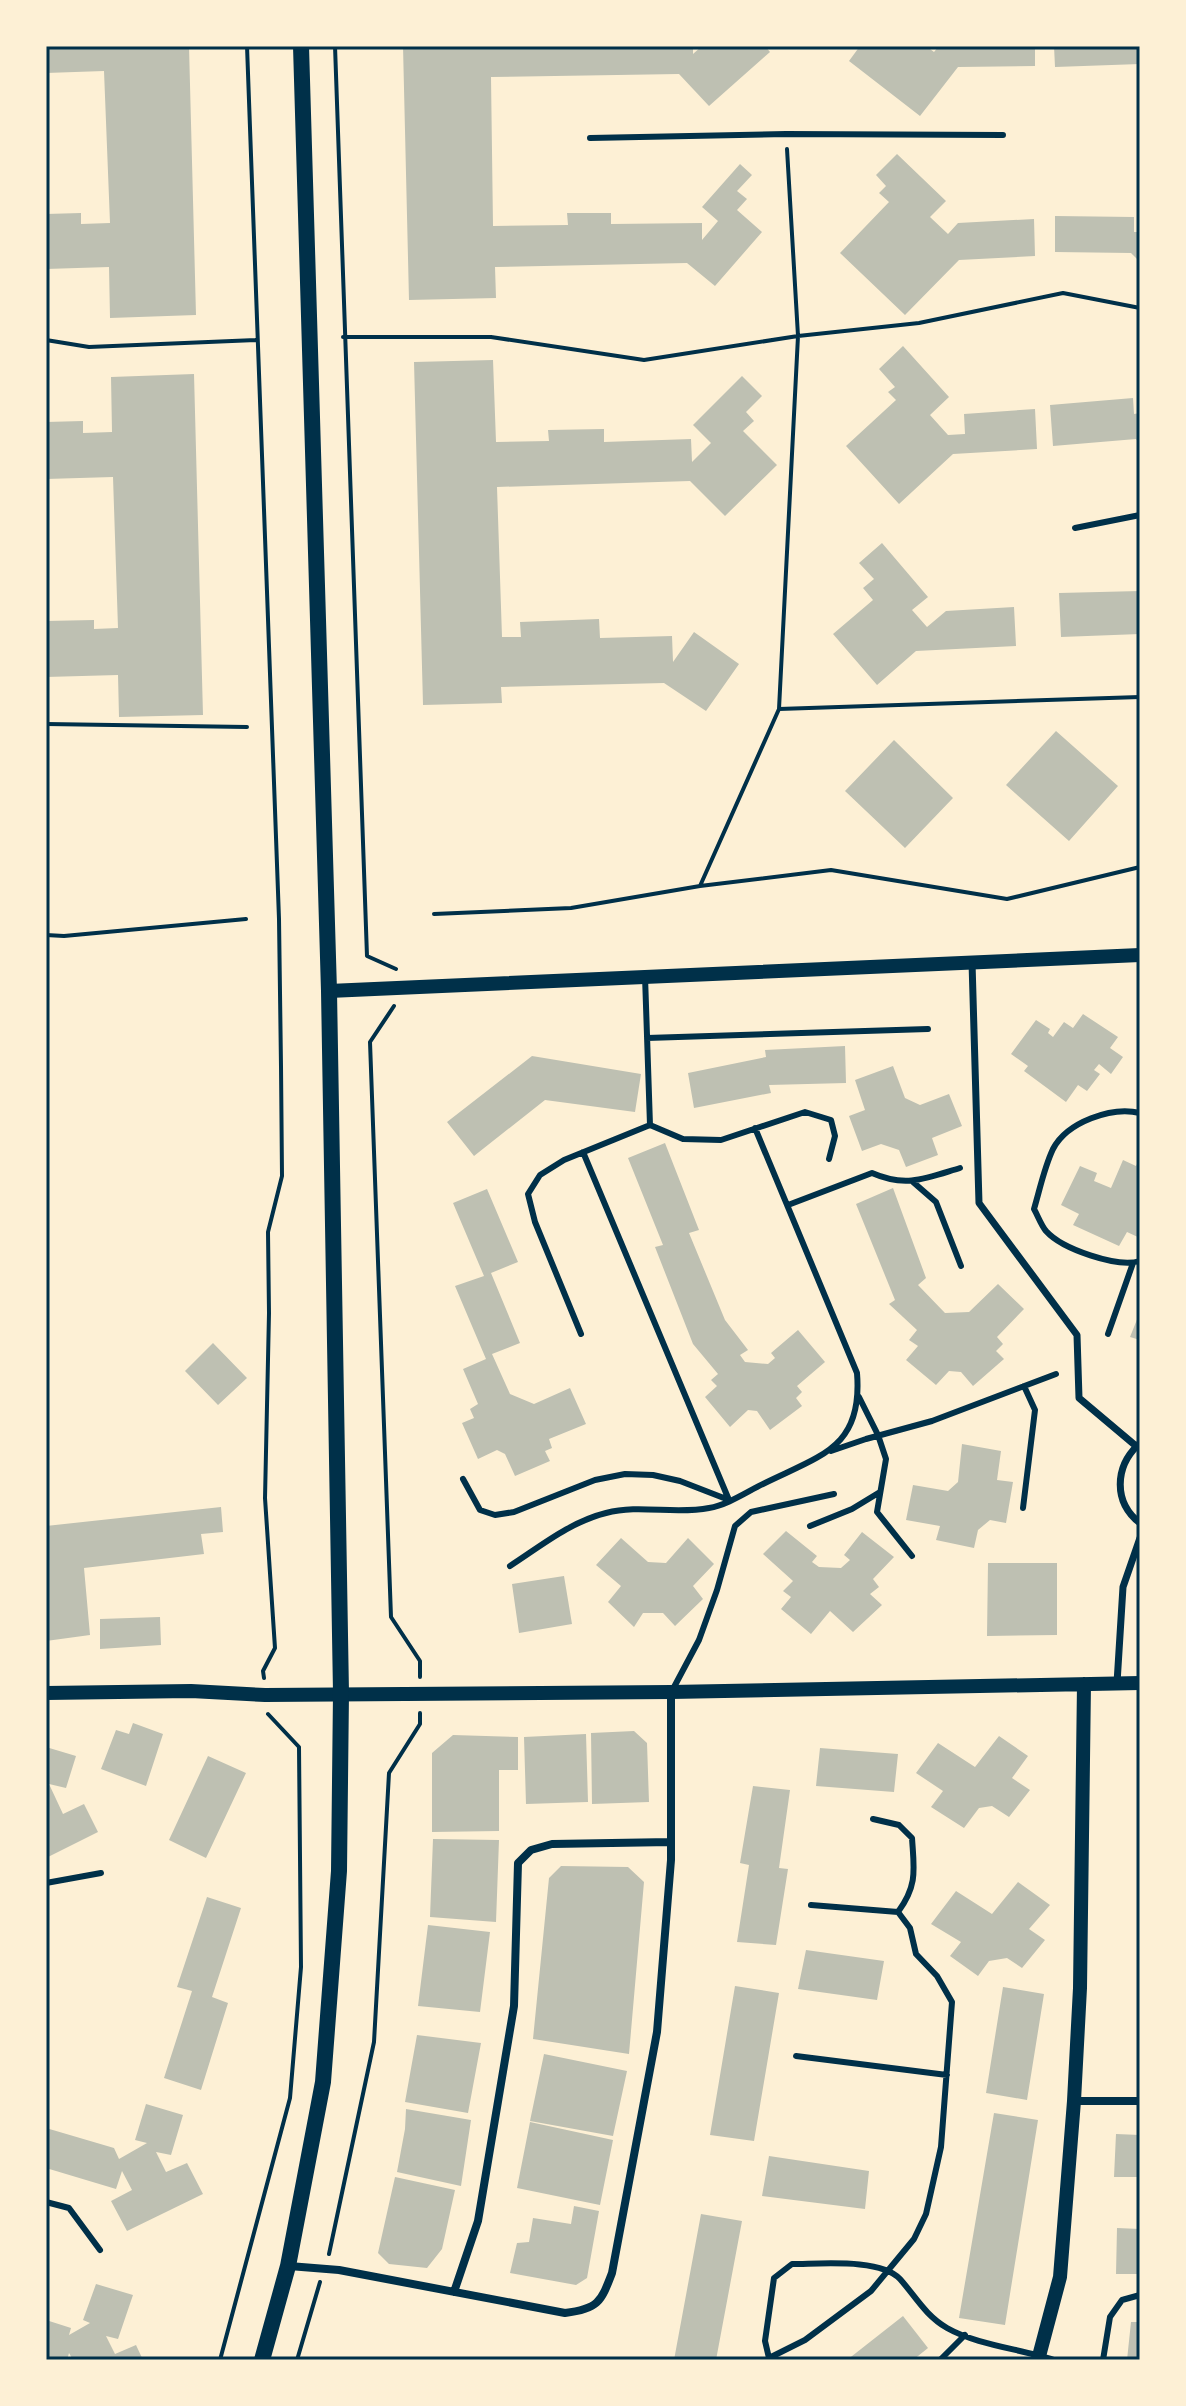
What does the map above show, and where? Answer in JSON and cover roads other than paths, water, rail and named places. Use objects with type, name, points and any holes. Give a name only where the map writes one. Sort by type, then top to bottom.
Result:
[{"type":"main road","points":[[262,2360],[288,2266],[323,2082],[339,1871],[341,1693],[329,991],[301,46]]},
{"type":"street","points":[[329,991],[1140,955]]},
{"type":"street","points":[[972,962],[979,1203],[1077,1335],[1079,1398],[1138,1445],[1126,1458],[1120,1473],[1119,1489],[1132,1517],[1140,1523]]},
{"type":"street","points":[[1117,1683],[1123,1587],[1140,1538]]},
{"type":"street","points":[[46,1693],[671,1692],[1140,1683]]},
{"type":"street","points":[[1044,2358],[1060,2277],[1074,2101],[1080,1988],[1084,1684]]},
{"type":"street","points":[[288,2266],[324,2269],[565,2313],[586,2311],[602,2299],[612,2273],[657,2032],[671,1842],[671,1692]]},
{"type":"street","points":[[454,2292],[478,2221],[514,2006],[518,1863],[531,1850],[552,1844],[671,1842]]},
{"type":"street","points":[[1074,2101],[1140,2101]]},
{"type":"lane","points":[[590,138],[786,134],[1003,135]]},
{"type":"lane","points":[[1075,528],[1140,515]]},
{"type":"lane","points":[[645,976],[650,1125]]},
{"type":"lane","points":[[647,1038],[928,1029]]},
{"type":"lane","points":[[581,1334],[535,1222],[528,1194],[540,1175],[564,1160],[650,1125],[683,1139],[721,1140],[805,1112],[831,1120],[835,1136],[829,1159]]},
{"type":"lane","points":[[1108,1334],[1137,1262],[1102,1258],[1070,1248],[1046,1231],[1034,1209],[1055,1146],[1074,1128],[1105,1112],[1140,1113]]},
{"type":"lane","points":[[755,1128],[857,1373],[859,1397],[851,1426],[831,1451]]},
{"type":"lane","points":[[583,1152],[729,1500]]},
{"type":"lane","points":[[788,1205],[872,1173],[890,1181],[913,1182],[960,1168]]},
{"type":"lane","points":[[913,1182],[936,1202],[961,1266]]},
{"type":"lane","points":[[510,1566],[575,1523],[608,1512],[711,1508],[831,1451],[932,1421],[1056,1374]]},
{"type":"lane","points":[[1023,1508],[1035,1410],[1024,1386]]},
{"type":"lane","points":[[859,1397],[886,1459],[877,1512],[912,1556]]},
{"type":"lane","points":[[463,1479],[480,1510],[495,1515],[514,1512],[595,1480],[625,1474],[653,1475],[680,1481],[729,1500]]},
{"type":"lane","points":[[810,1526],[852,1509],[880,1492]]},
{"type":"lane","points":[[671,1692],[699,1640],[735,1526],[751,1512],[834,1494]]},
{"type":"lane","points":[[873,1819],[899,1825],[912,1838],[914,1868],[910,1895],[898,1912]]},
{"type":"lane","points":[[46,1883],[101,1873]]},
{"type":"lane","points":[[811,1905],[898,1912],[910,1928],[916,1954],[937,1976],[952,2002],[941,2147],[926,2214],[914,2239],[889,2273],[871,2291],[805,2340],[767,2359],[765,2341],[774,2278],[792,2264],[874,2266],[889,2273],[898,2277],[919,2306],[947,2328],[1044,2358]]},
{"type":"lane","points":[[796,2056],[947,2075]]},
{"type":"lane","points":[[46,2202],[69,2208],[100,2250]]},
{"type":"lane","points":[[1103,2360],[1110,2317],[1122,2300],[1140,2295]]},
{"type":"lane","points":[[940,2360],[965,2335]]}]
